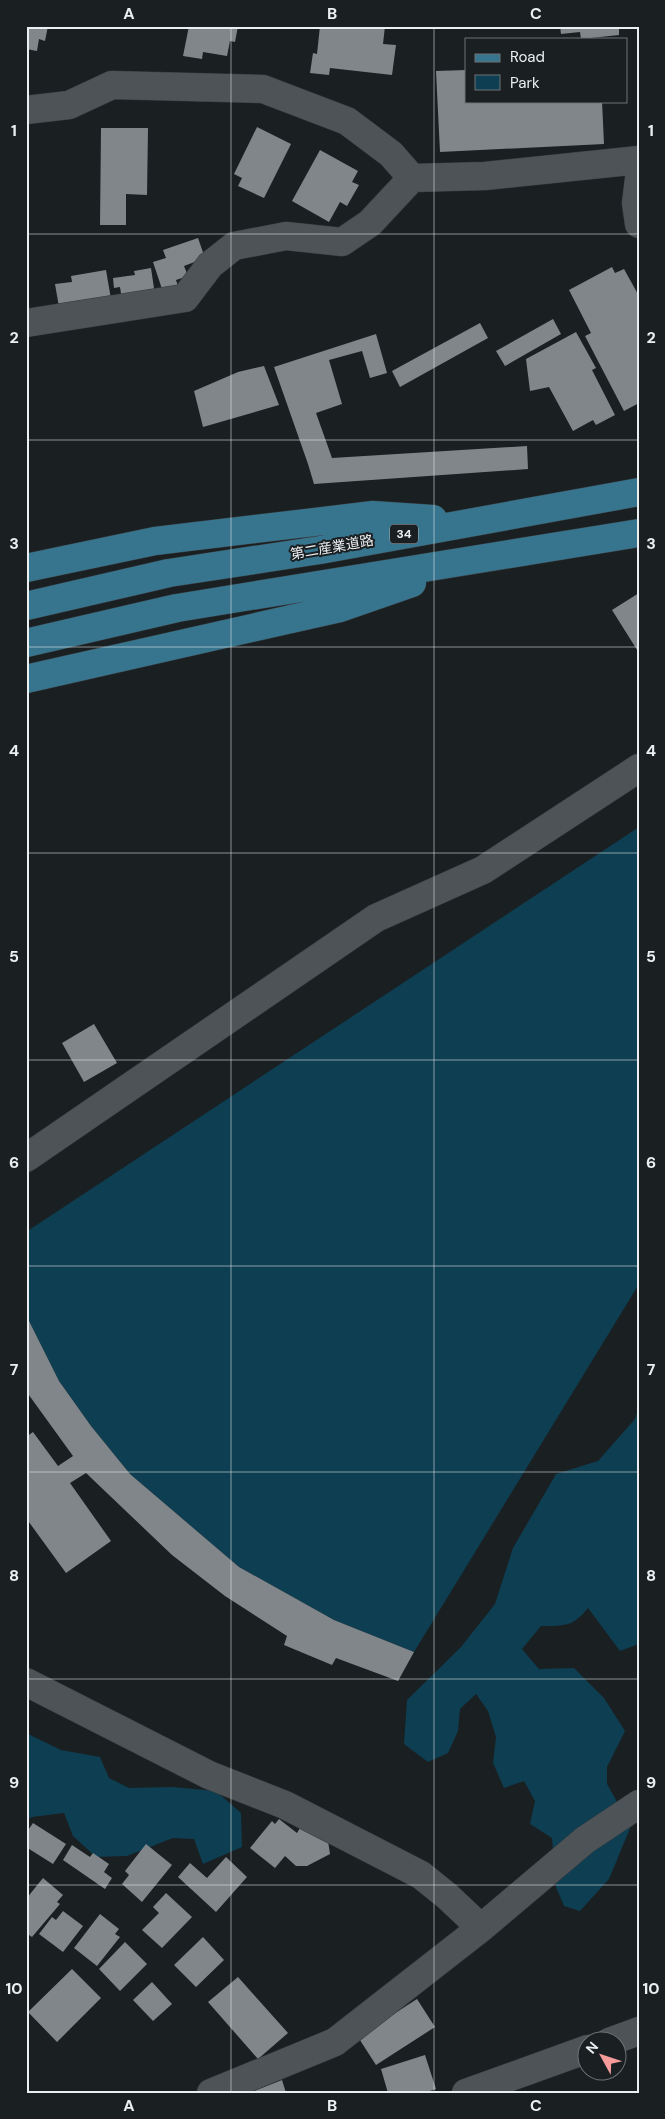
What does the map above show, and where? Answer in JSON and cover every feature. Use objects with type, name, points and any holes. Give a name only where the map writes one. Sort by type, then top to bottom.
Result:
[{"type":"main road","name":"第二産業道路","points":[[26,606],[169,573],[320,550],[639,492]]},
{"type":"main road","points":[[26,568],[155,541],[373,515],[470,522]]},
{"type":"main road","points":[[26,643],[177,608],[639,534]]},
{"type":"main road","points":[[26,679],[340,608],[484,558]]},
{"type":"street","points":[[26,110],[70,105],[112,85],[262,89],[347,122],[391,154],[412,178]]},
{"type":"street","points":[[26,323],[185,298],[210,265],[234,246],[286,236],[342,242],[370,223],[412,178],[485,176],[639,160]]},
{"type":"street","points":[[639,179],[636,203],[639,224]]},
{"type":"street","points":[[26,1158],[376,918],[483,870],[639,768]]},
{"type":"street","points":[[26,1682],[209,1776],[285,1805],[421,1875],[481,1928]]},
{"type":"street","points":[[210,2093],[335,2042],[481,1928],[584,1840],[639,1804]]},
{"type":"street","points":[[466,2093],[578,2053]]},
{"type":"green space","points":[[639,827],[639,1284],[414,1652],[334,1620],[239,1567],[130,1474],[91,1426],[59,1381],[26,1315],[26,1232]]},
{"type":"green space","points":[[639,1407],[639,1644],[620,1651],[588,1608],[578,1619],[568,1624],[541,1626],[522,1649],[539,1669],[574,1668],[604,1698],[625,1731],[607,1767],[607,1784],[631,1826],[609,1879],[580,1911],[564,1906],[556,1887],[552,1838],[530,1824],[535,1801],[524,1781],[504,1788],[493,1763],[496,1737],[488,1711],[476,1694],[460,1709],[458,1731],[448,1753],[428,1762],[404,1744],[407,1700],[461,1647],[495,1604],[513,1548],[556,1474],[598,1461],[635,1419]]},
{"type":"green space","points":[[26,1733],[61,1750],[100,1757],[109,1778],[129,1788],[172,1787],[216,1791],[241,1813],[242,1847],[203,1864],[194,1839],[173,1838],[127,1856],[96,1857],[73,1836],[64,1813],[32,1817],[26,1820]]},
{"type":"building","points":[[26,26],[48,26],[45,41],[39,39],[37,51],[26,49]]},
{"type":"building","points":[[189,26],[238,26],[235,42],[230,41],[227,56],[203,52],[202,59],[183,56]]},
{"type":"building","points":[[320,26],[385,26],[383,44],[396,45],[392,75],[330,68],[329,75],[310,73],[313,53],[317,54]]},
{"type":"building","points":[[437,26],[467,26],[467,29],[437,28]]},
{"type":"building","points":[[514,26],[543,26],[543,29],[514,28]]},
{"type":"building","points":[[560,26],[619,26],[619,35],[581,38],[580,32],[561,34]]},
{"type":"building","points":[[465,70],[465,102],[602,102],[604,144],[440,152],[436,71]]},
{"type":"building","points":[[257,127],[291,144],[264,198],[238,186],[242,178],[234,174]]},
{"type":"building","points":[[101,128],[148,128],[147,195],[126,194],[126,225],[100,225]]},
{"type":"building","points":[[320,150],[358,171],[352,182],[359,185],[347,206],[340,202],[329,222],[292,201]]},
{"type":"building","points":[[198,238],[205,258],[184,266],[188,276],[176,280],[179,289],[162,289],[153,262],[166,258],[163,250]]},
{"type":"building","points":[[612,267],[615,273],[624,269],[639,296],[639,403],[624,411],[585,336],[591,333],[569,290]]},
{"type":"building","points":[[151,268],[155,295],[122,300],[120,287],[114,288],[113,278],[135,275],[134,271]]},
{"type":"building","points":[[106,270],[111,299],[59,307],[55,284],[72,282],[71,276]]},
{"type":"building","points":[[553,319],[561,334],[505,366],[496,351]]},
{"type":"building","points":[[480,323],[488,338],[400,387],[392,371]]},
{"type":"building","points":[[576,332],[596,368],[592,370],[615,415],[596,425],[593,420],[573,431],[549,387],[530,391],[526,359]]},
{"type":"building","points":[[376,334],[387,373],[370,378],[362,351],[329,360],[342,404],[316,413],[332,458],[527,446],[528,469],[314,484],[274,367]]},
{"type":"building","points":[[264,366],[279,405],[203,427],[194,391],[238,372]]},
{"type":"building","points":[[639,593],[639,653],[612,610]]},
{"type":"building","points":[[94,1024],[117,1063],[84,1082],[62,1043]]},
{"type":"building","points":[[26,1315],[59,1381],[91,1426],[130,1474],[239,1567],[334,1620],[414,1652],[398,1681],[336,1658],[332,1665],[284,1645],[287,1636],[225,1596],[172,1555],[86,1473],[70,1483],[111,1541],[66,1573],[26,1518],[26,1437],[33,1432],[58,1466],[73,1456],[26,1391]]},
{"type":"building","points":[[279,1819],[297,1833],[300,1828],[328,1841],[330,1854],[307,1866],[296,1866],[285,1856],[275,1868],[250,1848],[272,1821],[275,1824]]},
{"type":"building","points":[[33,1823],[66,1844],[53,1864],[26,1847],[26,1833]]},
{"type":"building","points":[[146,1844],[172,1865],[142,1902],[122,1884],[129,1875],[125,1871]]},
{"type":"building","points":[[72,1845],[90,1857],[93,1853],[109,1864],[104,1872],[112,1878],[105,1889],[63,1860]]},
{"type":"building","points":[[226,1857],[247,1877],[216,1912],[178,1877],[190,1863],[207,1878]]},
{"type":"building","points":[[43,1878],[63,1895],[57,1902],[60,1904],[32,1937],[26,1933],[26,1899]]},
{"type":"building","points":[[166,1893],[192,1917],[162,1948],[142,1930],[159,1913],[153,1907]]},
{"type":"building","points":[[63,1911],[83,1926],[63,1952],[39,1934],[52,1917],[56,1920]]},
{"type":"building","points":[[100,1914],[119,1929],[115,1934],[120,1937],[97,1966],[74,1948]]},
{"type":"building","points":[[203,1937],[224,1960],[196,1987],[174,1965]]},
{"type":"building","points":[[125,1942],[147,1964],[120,1991],[99,1969]]},
{"type":"building","points":[[72,1969],[101,1998],[57,2042],[28,2012]]},
{"type":"building","points":[[238,1977],[288,2033],[258,2059],[208,2002]]},
{"type":"building","points":[[152,1982],[172,2004],[153,2021],[133,2000]]},
{"type":"building","points":[[417,1999],[435,2027],[376,2065],[358,2037]]},
{"type":"building","points":[[425,2055],[436,2089],[424,2093],[388,2093],[381,2069]]},
{"type":"building","points":[[282,2080],[286,2093],[249,2093]]}]
